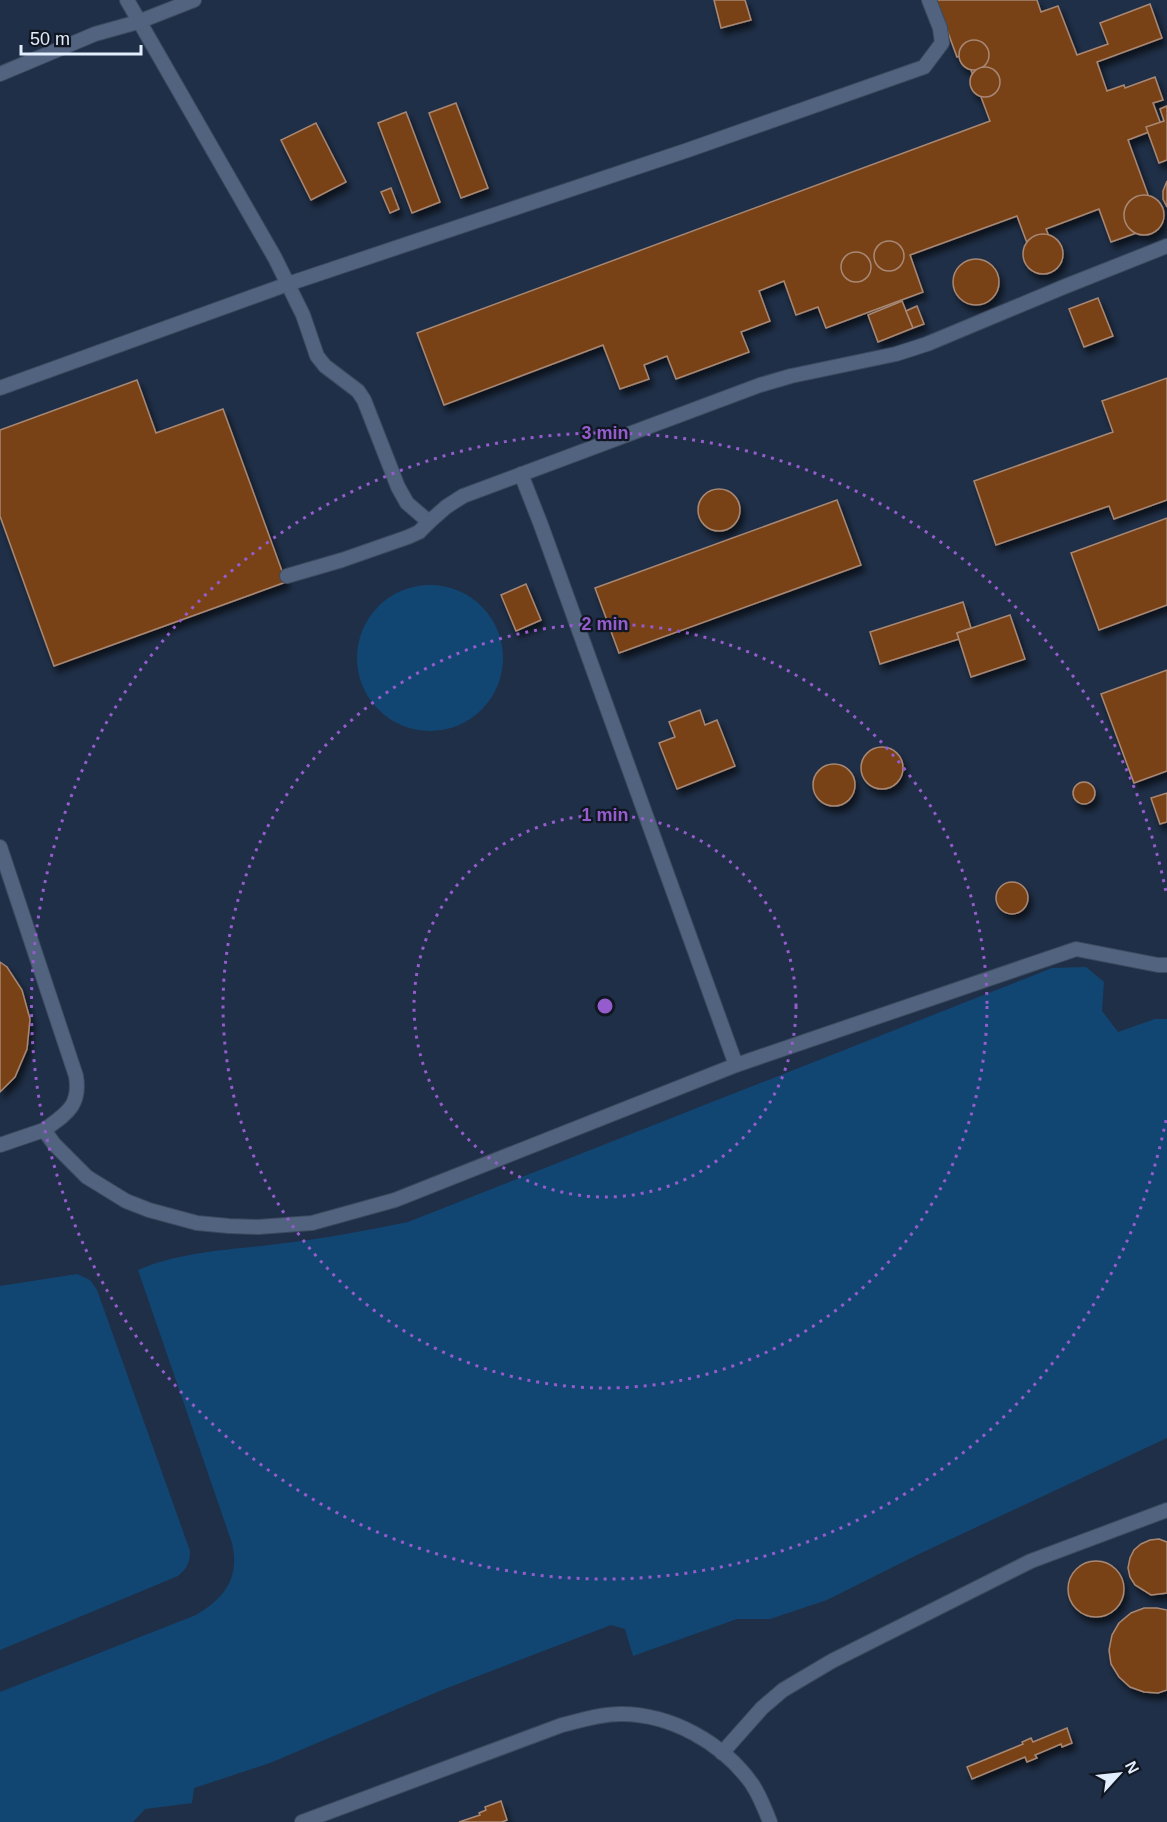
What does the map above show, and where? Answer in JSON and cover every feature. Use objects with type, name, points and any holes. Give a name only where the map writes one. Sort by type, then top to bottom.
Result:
[{"type":"street","points":[[127,0],[275,258],[303,315],[317,356],[324,366],[358,391],[364,400],[398,487],[407,503],[429,522]]},
{"type":"street","points":[[0,74],[95,34],[138,22],[194,0]]},
{"type":"street","points":[[0,388],[288,284],[688,150],[924,67],[942,43],[940,28],[929,0]]},
{"type":"street","points":[[286,576],[321,564],[342,560],[408,537],[419,532],[446,507],[463,496],[521,474],[760,385],[790,376],[896,354],[927,344],[1066,285],[1167,246]]},
{"type":"street","points":[[521,474],[736,1065]]},
{"type":"street","points":[[0,848],[76,1076],[78,1093],[71,1108],[44,1130],[0,1145]]},
{"type":"street","points":[[44,1130],[54,1144],[87,1177],[126,1201],[149,1210],[197,1222],[229,1226],[258,1227],[312,1223],[395,1200],[736,1065],[1076,949],[1167,965]]},
{"type":"street","points":[[722,1753],[755,1715],[783,1690],[832,1661],[1031,1561],[1167,1510]]},
{"type":"street","points":[[302,1822],[535,1734],[604,1715],[638,1715],[674,1724],[698,1736],[739,1768],[752,1784],[770,1822]]},
{"type":"water","points":[[430,585],[444,586],[458,591],[471,597],[482,606],[491,617],[497,630],[502,644],[502,672],[497,686],[491,699],[482,710],[471,719],[458,725],[444,730],[430,731],[416,730],[402,725],[389,719],[378,710],[369,699],[363,686],[358,672],[357,658],[358,644],[363,630],[369,617],[378,606],[389,597],[402,591],[416,586]]},
{"type":"water","points":[[1086,967],[1104,982],[1102,1011],[1118,1032],[1155,1019],[1167,1019],[1167,1438],[919,1554],[827,1600],[770,1619],[737,1619],[633,1656],[625,1629],[611,1625],[442,1690],[270,1763],[194,1788],[192,1803],[145,1809],[133,1822],[0,1822],[0,1692],[196,1615],[215,1602],[232,1577],[234,1555],[232,1543],[138,1270],[189,1255],[310,1240],[408,1222],[1052,968]]},
{"type":"water","points":[[77,1274],[90,1280],[97,1290],[190,1551],[189,1562],[178,1576],[0,1650],[0,1286]]},
{"type":"building","points":[[714,0],[745,0],[751,20],[721,28]]},
{"type":"building","points":[[936,0],[1037,0],[1041,12],[1058,6],[1077,55],[1108,44],[1100,23],[1150,4],[1162,38],[1097,62],[1107,91],[1124,85],[1125,88],[1155,77],[1163,100],[1153,103],[1162,127],[1128,140],[1159,225],[1111,242],[1099,209],[1046,229],[1055,251],[1033,259],[1017,216],[910,255],[923,292],[826,328],[818,307],[796,315],[784,281],[759,291],[770,321],[741,332],[749,352],[676,379],[667,356],[644,365],[649,379],[620,389],[603,345],[444,405],[417,333],[990,121],[965,54],[957,57]]},
{"type":"building","points":[[974,40],[984,45],[989,55],[984,65],[974,70],[964,65],[959,55],[964,45]]},
{"type":"building","points":[[985,67],[995,72],[1000,82],[995,92],[985,97],[975,92],[970,82],[975,72]]},
{"type":"building","points":[[456,103],[488,188],[461,198],[429,113]]},
{"type":"building","points":[[1167,106],[1167,160],[1159,163],[1146,127],[1164,121],[1160,109]]},
{"type":"building","points":[[406,112],[440,202],[412,213],[378,123]]},
{"type":"building","points":[[316,123],[346,182],[311,200],[281,140]]},
{"type":"building","points":[[1167,181],[1167,207],[1163,199],[1163,191]]},
{"type":"building","points":[[391,188],[399,209],[390,213],[381,192]]},
{"type":"building","points":[[1144,195],[1158,201],[1164,215],[1158,229],[1144,235],[1130,229],[1124,215],[1130,201]]},
{"type":"building","points":[[1043,234],[1057,240],[1063,254],[1057,268],[1043,274],[1029,268],[1023,254],[1029,240]]},
{"type":"building","points":[[889,241],[899,246],[904,256],[899,266],[889,271],[879,266],[874,256],[879,246]]},
{"type":"building","points":[[856,252],[866,257],[871,267],[866,277],[856,282],[846,277],[841,267],[846,257]]},
{"type":"building","points":[[976,259],[992,266],[999,282],[992,298],[976,305],[960,298],[953,282],[960,266]]},
{"type":"building","points":[[1098,298],[1113,336],[1084,347],[1069,309]]},
{"type":"building","points":[[902,301],[913,328],[878,342],[868,315]]},
{"type":"building","points":[[917,306],[924,324],[913,328],[906,311]]},
{"type":"building","points":[[1167,378],[1167,500],[1114,519],[1109,506],[996,545],[974,481],[1113,432],[1102,401]]},
{"type":"building","points":[[137,380],[156,433],[223,409],[286,582],[54,666],[0,516],[0,430]]},
{"type":"building","points":[[719,489],[734,495],[740,510],[734,525],[719,531],[704,525],[698,510],[704,495]]},
{"type":"building","points":[[837,500],[861,565],[619,653],[595,588]]},
{"type":"building","points":[[1167,518],[1167,605],[1099,630],[1071,553]]},
{"type":"building","points":[[526,584],[541,620],[516,631],[501,595]]},
{"type":"building","points":[[963,602],[971,628],[957,633],[959,639],[880,664],[870,632]]},
{"type":"building","points":[[1010,615],[1025,659],[971,677],[957,633]]},
{"type":"building","points":[[1167,670],[1167,771],[1134,783],[1101,694]]},
{"type":"building","points":[[700,710],[705,725],[717,720],[735,766],[677,789],[659,743],[675,737],[669,722]]},
{"type":"building","points":[[882,747],[897,753],[903,768],[897,783],[882,789],[867,783],[861,768],[867,753]]},
{"type":"building","points":[[834,764],[849,770],[855,785],[849,800],[834,806],[819,800],[813,785],[819,770]]},
{"type":"building","points":[[1084,782],[1092,785],[1095,793],[1092,801],[1084,804],[1076,801],[1073,793],[1076,785]]},
{"type":"building","points":[[1167,793],[1167,822],[1160,824],[1151,798]]},
{"type":"building","points":[[1012,882],[1023,887],[1028,898],[1023,909],[1012,914],[1001,909],[996,898],[1001,887]]},
{"type":"building","points":[[0,962],[7,967],[22,990],[30,1019],[27,1049],[15,1077],[0,1092]]},
{"type":"building","points":[[1159,1539],[1167,1542],[1167,1593],[1151,1595],[1135,1585],[1128,1568],[1134,1550],[1150,1540]]},
{"type":"building","points":[[1096,1561],[1116,1569],[1124,1589],[1116,1609],[1096,1617],[1076,1609],[1068,1589],[1076,1569]]},
{"type":"building","points":[[1144,1608],[1167,1610],[1167,1690],[1158,1693],[1144,1692],[1130,1687],[1119,1677],[1111,1664],[1109,1650],[1112,1635],[1119,1623],[1131,1613]]},
{"type":"building","points":[[1067,1728],[1072,1743],[1062,1747],[1061,1744],[1035,1755],[1037,1758],[1027,1762],[1025,1757],[972,1779],[967,1767],[1023,1744],[1022,1742],[1031,1738],[1033,1742]]},
{"type":"building","points":[[501,1801],[507,1820],[459,1822],[480,1815],[479,1813],[486,1810],[485,1807]]}]
